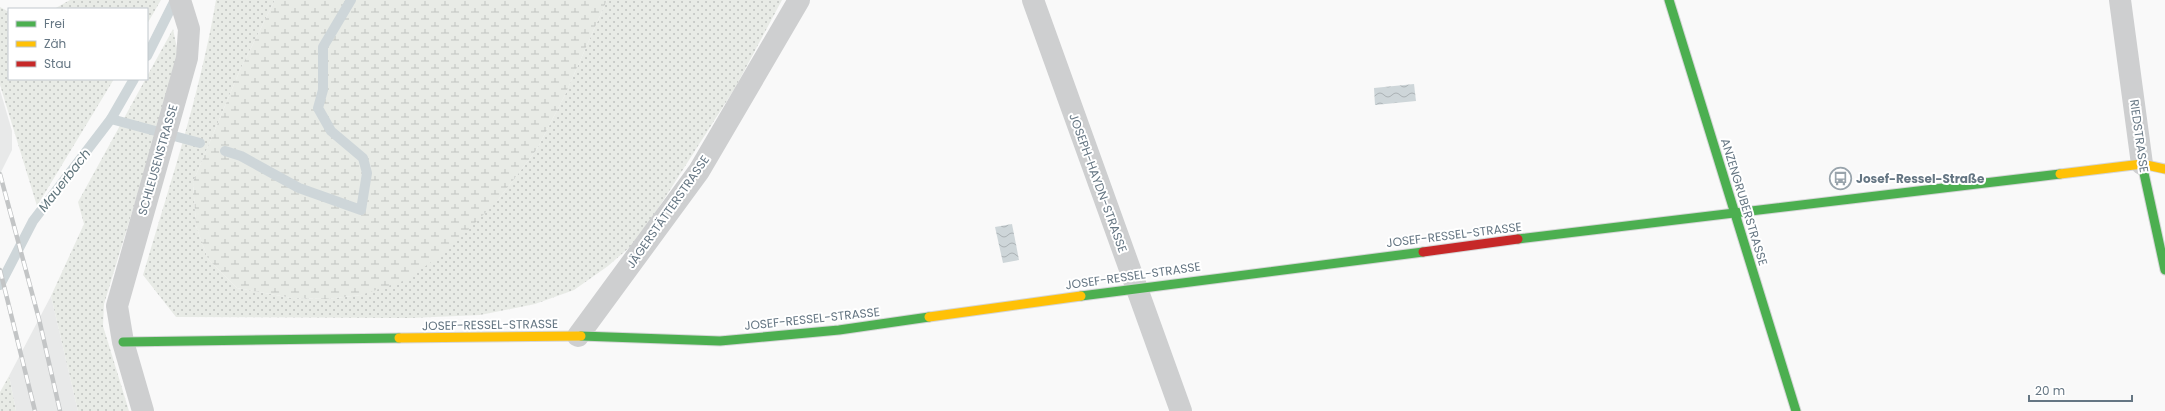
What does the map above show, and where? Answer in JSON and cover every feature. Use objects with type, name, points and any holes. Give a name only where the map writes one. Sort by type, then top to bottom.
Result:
[{"type":"street","name":"JÄGERSTÄTTERSTRASSE","points":[[578,336],[699,171],[798,0]]},
{"type":"street","name":"JOSEPH-HAYDN-STRASSE","points":[[1033,0],[1135,288],[1181,411]]},
{"type":"street","name":"ANZENGRUBERSTRASSE","points":[[1669,0],[1796,411]]},
{"type":"street","name":"RIEDSTRASSE","points":[[2120,0],[2142,164],[2165,270]]},
{"type":"street","name":"SCHLEUSENSTRASSE","points":[[122,342],[117,306],[187,58],[189,29],[183,7]]},
{"type":"street","name":"JOSEF-RESSEL-STRASSE","points":[[122,342],[578,336],[720,341],[839,330],[1135,288],[1735,212],[2142,164],[2165,169]]},
{"type":"street","points":[[122,342],[143,411]]},
{"type":"shaded area","points":[[0,90],[12,131],[12,150],[0,174]]},
{"type":"shaded area","points":[[51,296],[78,411],[16,411],[9,376]]},
{"type":"green space","points":[[70,0],[161,0],[148,22],[148,8],[56,8]]},
{"type":"green space","points":[[216,0],[275,0],[240,70],[193,182],[196,226],[208,259],[237,288],[292,298],[326,299],[361,295],[498,200],[537,149],[564,97],[607,0],[782,0],[735,88],[638,240],[608,266],[574,290],[535,304],[480,315],[411,318],[176,317],[143,275],[193,104],[202,70]]},
{"type":"green space","points":[[275,0],[607,0],[564,97],[537,149],[498,200],[448,250],[406,280],[361,295],[326,299],[292,298],[237,288],[208,259],[196,226],[193,182],[240,70]]},
{"type":"green space","points":[[0,7],[8,11],[8,80],[113,80],[37,206],[0,85]]},
{"type":"green space","points":[[173,29],[179,58],[104,304],[103,326],[129,411],[78,411],[51,296],[84,224],[78,202],[145,80],[148,80],[148,75]]},
{"type":"green space","points":[[9,376],[16,411],[0,411],[0,392]]},
{"type":"water","points":[[1414,84],[1416,101],[1375,105],[1374,88]]},
{"type":"water","points":[[1012,224],[1019,260],[1003,263],[995,227]]},
{"type":"waterway","name":"Mauerbach","points":[[148,54],[175,0]]},
{"type":"waterway","points":[[225,151],[241,156],[299,188],[361,210],[367,173],[363,158],[331,131],[318,108],[323,90],[323,47],[351,0]]},
{"type":"waterway","name":"Mauerbach","points":[[0,285],[33,221],[111,119],[133,80]]},
{"type":"waterway","points":[[111,119],[200,143]]},
{"type":"railway","points":[[0,174],[39,319],[60,411]]},
{"type":"railway","points":[[0,270],[35,411]]},
{"type":"traffic: fast","points":[[1669,0],[1796,411]]},
{"type":"traffic: fast","points":[[2142,164],[2165,270]]},
{"type":"traffic: fast","points":[[1518,239],[2060,174]]},
{"type":"traffic: fast","points":[[1081,296],[1423,252]]},
{"type":"traffic: fast","points":[[581,336],[720,341],[839,330],[929,317]]},
{"type":"traffic: fast","points":[[123,342],[399,338]]},
{"type":"traffic: slow","points":[[2060,174],[2142,164],[2165,169]]},
{"type":"traffic: slow","points":[[929,317],[1081,296]]},
{"type":"traffic: slow","points":[[399,338],[581,336]]},
{"type":"traffic: jam","points":[[1423,252],[1518,239]]},
{"type":"place","name":"Josef-Ressel-Straße","points":[[1841,179]]}]
